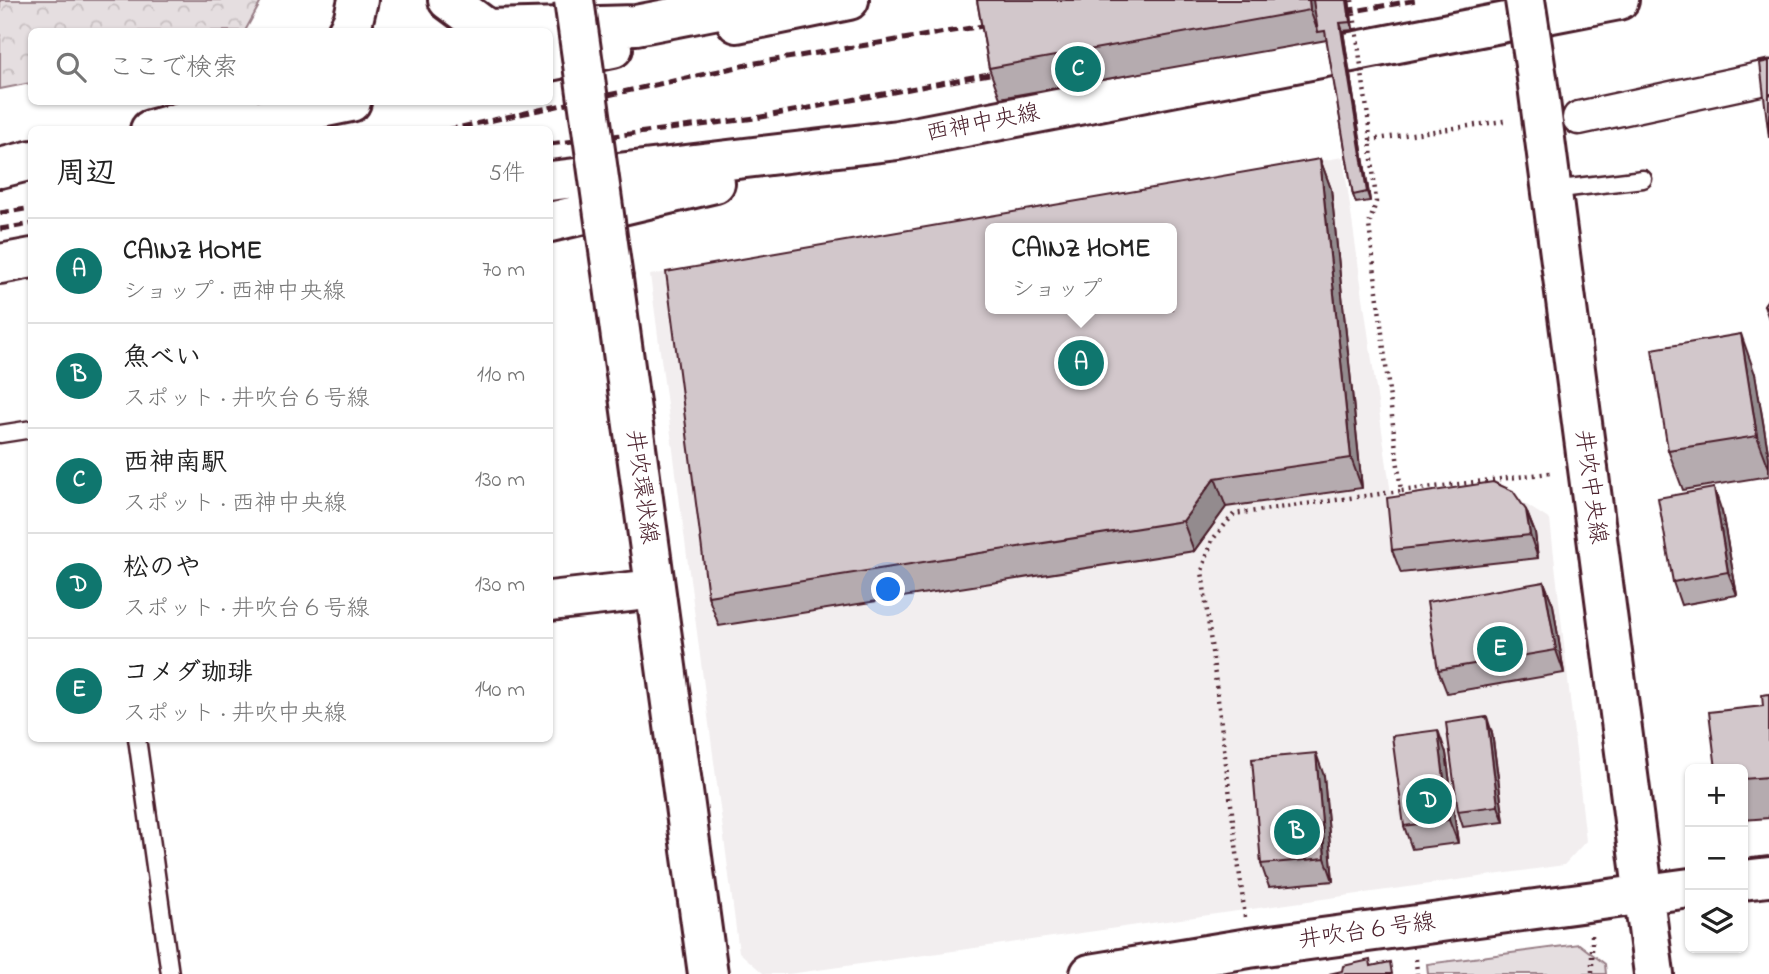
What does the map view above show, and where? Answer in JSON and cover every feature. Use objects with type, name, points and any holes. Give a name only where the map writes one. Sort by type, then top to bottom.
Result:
[{"type":"street","points":[[349,28],[358,0]]},
{"type":"street","points":[[448,0],[486,28]]},
{"type":"street","name":"井吹環状線","points":[[574,0],[708,974]]},
{"type":"street","points":[[524,28],[636,25],[764,0]]},
{"type":"street","points":[[553,60],[849,0]]},
{"type":"street","name":"井吹中央線","points":[[1525,0],[1654,974]]},
{"type":"street","name":"西神中央線","points":[[553,181],[898,141],[1619,0]]},
{"type":"street","points":[[1579,118],[1769,77]]},
{"type":"street","points":[[165,126],[246,105]]},
{"type":"street","points":[[233,126],[336,105]]},
{"type":"street","points":[[553,221],[898,141]]},
{"type":"street","points":[[0,171],[28,161]]},
{"type":"street","points":[[0,171],[28,168]]},
{"type":"street","points":[[0,264],[28,259]]},
{"type":"street","points":[[0,269],[28,266]]},
{"type":"street","points":[[553,601],[655,589]]},
{"type":"street","points":[[1748,879],[1769,877]]},
{"type":"street","name":"井吹台６号線","points":[[1090,974],[1249,948],[1685,889]]},
{"type":"lane","points":[[1552,190],[1643,179]]},
{"type":"lane","points":[[0,434],[28,430]]},
{"type":"lane","points":[[138,742],[170,974]]},
{"type":"path","points":[[1352,0],[1376,202],[1369,225],[1401,491]]},
{"type":"path","points":[[1370,140],[1504,121]]},
{"type":"path","points":[[1249,948],[1202,571],[1212,540],[1234,514],[1550,472]]},
{"type":"path","points":[[1591,935],[1592,974]]},
{"type":"path","points":[[1417,974],[1415,959],[1429,957]]},
{"type":"shaded area","points":[[1343,157],[1393,508],[1508,493],[1550,520],[1586,841],[1564,865],[789,974],[764,974],[739,952],[650,275]]},
{"type":"green space","points":[[0,0],[262,0],[247,28],[28,28],[28,84],[0,89]]},
{"type":"green space","points":[[1579,944],[1605,964],[1606,974],[1428,974],[1427,964]]},
{"type":"building","points":[[977,0],[1309,0],[1310,10],[989,68]]},
{"type":"building","points":[[1313,0],[1347,0],[1350,22],[1340,23],[1367,192],[1353,195],[1325,31],[1318,32]]},
{"type":"building","points":[[1769,61],[1769,138],[1760,63]]},
{"type":"building","points":[[1320,159],[1351,458],[1215,478],[1183,521],[708,596],[666,272]]},
{"type":"building","points":[[1741,334],[1757,436],[1668,450],[1652,349]]},
{"type":"building","points":[[1493,482],[1513,491],[1526,510],[1530,535],[1392,550],[1387,498]]},
{"type":"building","points":[[1714,488],[1728,572],[1673,582],[1658,498]]},
{"type":"building","points":[[1544,582],[1556,650],[1438,670],[1427,602]]},
{"type":"building","points":[[1769,694],[1769,777],[1748,779],[1748,764],[1715,764],[1709,712],[1763,706],[1762,695]]},
{"type":"building","points":[[1487,717],[1498,806],[1458,811],[1446,723]]},
{"type":"building","points":[[1438,730],[1449,820],[1404,826],[1392,736]]},
{"type":"building","points":[[1316,753],[1325,858],[1261,864],[1252,759]]},
{"type":"building","points":[[1370,960],[1371,966],[1390,962],[1392,974],[1329,974],[1342,971],[1343,966]]},
{"type":"railway","points":[[1331,15],[1417,0]]},
{"type":"railway","points":[[465,126],[756,63],[1001,23]]},
{"type":"railway","points":[[553,144],[756,118],[1010,70]]},
{"type":"railway","points":[[0,213],[28,209]]},
{"type":"railway","points":[[0,229],[28,225]]},
{"type":"place","name":"西神南駅","points":[[1078,69]]},
{"type":"place","name":"CAINZ HOME","points":[[1081,363]]},
{"type":"place","name":"コメダ珈琲","points":[[1500,649]]},
{"type":"place","name":"松のや","points":[[1429,801]]},
{"type":"place","name":"魚べい","points":[[1297,832]]}]
